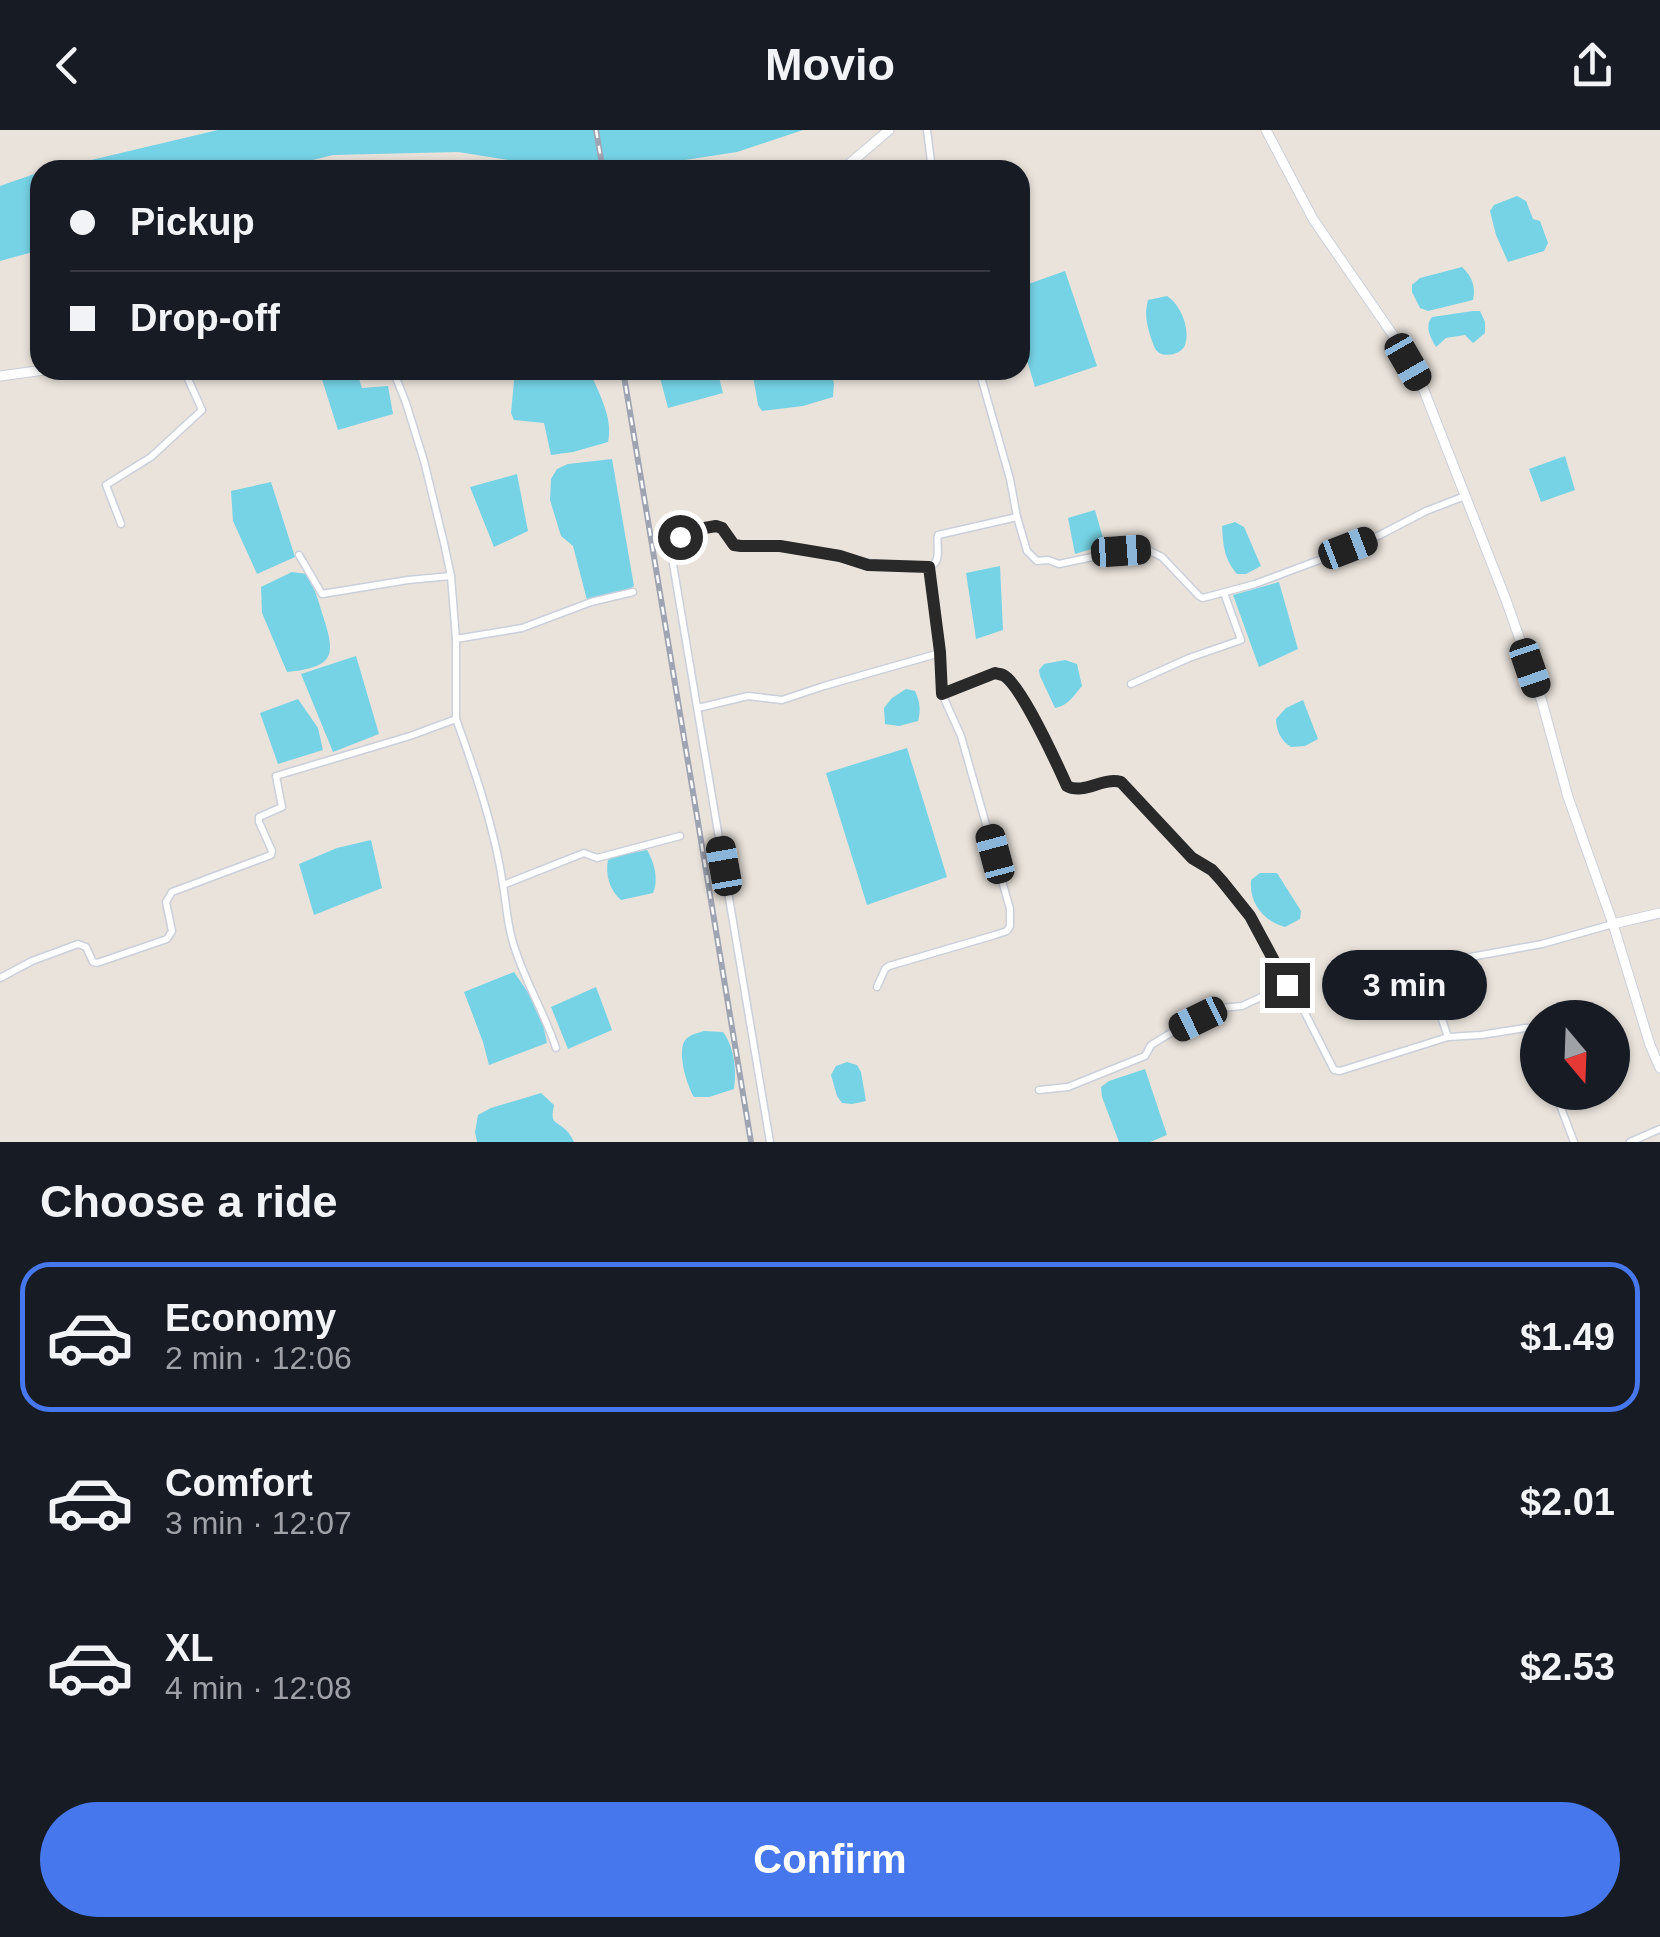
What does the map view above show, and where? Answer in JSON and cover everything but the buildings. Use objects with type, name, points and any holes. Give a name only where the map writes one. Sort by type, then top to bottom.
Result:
[{"type":"main road","points":[[854,160],[889,130]]},
{"type":"main road","points":[[1266,130],[1313,218],[1393,335],[1423,388],[1542,702],[1568,797],[1660,1068]]},
{"type":"main road","points":[[0,376],[30,372]]},
{"type":"main road","points":[[1613,924],[1660,913]]},
{"type":"street","points":[[928,130],[931,160]]},
{"type":"street","points":[[121,524],[106,486],[151,457],[202,410],[187,380]]},
{"type":"street","points":[[397,380],[424,461],[451,576],[456,719],[503,885],[513,943],[556,1048]]},
{"type":"street","points":[[983,380],[1027,551],[1037,561],[1059,564],[1146,549],[1162,557],[1203,598],[1330,556],[1466,496]]},
{"type":"street","points":[[770,1142],[672,558],[674,544],[680,537],[716,526],[734,545],[780,546],[868,565],[929,567],[937,561],[938,534],[1017,517]]},
{"type":"street","points":[[298,554],[322,594],[451,576]]},
{"type":"street","points":[[877,986],[889,966],[995,936],[1010,926],[1010,909],[988,827],[961,736],[942,694],[929,567]]},
{"type":"street","points":[[456,639],[522,628],[591,602],[633,592]]},
{"type":"street","points":[[1130,684],[1241,640],[1224,593]]},
{"type":"street","points":[[698,708],[748,696],[782,700],[940,652]]},
{"type":"street","points":[[942,694],[995,673],[1003,675],[1044,737],[1067,786],[1078,790],[1107,781],[1121,782],[1192,858],[1212,870],[1250,916],[1334,1070],[1448,1037],[1520,1029]]},
{"type":"street","points":[[0,978],[78,944],[86,947],[93,962],[98,963],[167,939],[172,931],[166,902],[172,892],[271,855],[259,817],[282,808],[276,776],[456,719]]},
{"type":"street","points":[[503,885],[584,853],[597,858],[680,836]]},
{"type":"street","points":[[1448,1037],[1426,972],[1432,966],[1542,944],[1613,924]]},
{"type":"street","points":[[1039,1090],[1068,1088],[1145,1056],[1149,1046],[1179,1028],[1221,1008],[1242,1006],[1287,985]]},
{"type":"street","points":[[1562,1110],[1574,1142]]},
{"type":"street","points":[[1630,1142],[1660,1129]]},
{"type":"water","points":[[218,130],[803,130],[737,152],[685,160],[508,160],[458,152],[333,155],[313,160],[91,160]]},
{"type":"water","points":[[30,176],[30,253],[0,261],[0,186]]},
{"type":"water","points":[[1517,196],[1526,201],[1533,219],[1540,221],[1548,243],[1544,251],[1508,262],[1490,211],[1494,205]]},
{"type":"water","points":[[1462,267],[1472,282],[1473,300],[1428,311],[1420,308],[1412,285],[1420,278]]},
{"type":"water","points":[[1065,271],[1097,366],[1035,387],[1030,370],[1030,283]]},
{"type":"water","points":[[1167,296],[1180,311],[1187,332],[1183,348],[1169,355],[1156,349],[1146,315],[1148,300]]},
{"type":"water","points":[[1480,311],[1485,333],[1473,343],[1465,335],[1446,338],[1436,347],[1428,329],[1432,317]]},
{"type":"water","points":[[322,380],[359,380],[362,388],[388,386],[393,414],[338,430]]},
{"type":"water","points":[[514,380],[594,380],[607,415],[608,442],[551,455],[544,423],[514,420],[511,413]]},
{"type":"water","points":[[661,380],[720,380],[723,393],[668,408]]},
{"type":"water","points":[[754,380],[833,380],[833,397],[803,406],[762,411]]},
{"type":"water","points":[[1565,456],[1575,490],[1541,502],[1529,469]]},
{"type":"water","points":[[612,459],[634,586],[587,600],[573,546],[561,536],[550,500],[551,479],[557,469],[568,464]]},
{"type":"water","points":[[517,474],[528,531],[494,547],[470,487]]},
{"type":"water","points":[[271,482],[295,557],[257,574],[233,521],[231,491]]},
{"type":"water","points":[[1095,510],[1105,545],[1075,554],[1068,518]]},
{"type":"water","points":[[1235,522],[1244,527],[1261,566],[1246,574],[1237,574],[1225,552],[1222,526]]},
{"type":"water","points":[[1000,566],[1003,630],[976,639],[966,573]]},
{"type":"water","points":[[292,572],[307,574],[327,627],[330,649],[315,667],[287,672],[262,613],[261,587]]},
{"type":"water","points":[[1279,582],[1298,649],[1259,667],[1233,595]]},
{"type":"water","points":[[356,656],[379,734],[333,752],[301,674]]},
{"type":"water","points":[[1065,660],[1077,664],[1082,686],[1067,703],[1055,708],[1039,670],[1044,664]]},
{"type":"water","points":[[906,689],[917,695],[918,721],[899,726],[885,724],[884,708]]},
{"type":"water","points":[[298,699],[318,728],[323,750],[278,764],[260,713]]},
{"type":"water","points":[[1303,700],[1318,739],[1305,746],[1291,747],[1280,735],[1276,719],[1286,708]]},
{"type":"water","points":[[907,748],[947,877],[867,905],[826,773]]},
{"type":"water","points":[[371,840],[382,888],[314,915],[299,864],[337,848]]},
{"type":"water","points":[[647,850],[655,871],[653,893],[621,900],[609,882],[608,860]]},
{"type":"water","points":[[1260,873],[1277,873],[1301,911],[1300,919],[1285,927],[1259,910],[1252,896],[1251,880]]},
{"type":"water","points":[[514,972],[540,1010],[547,1043],[489,1065],[464,992]]},
{"type":"water","points":[[596,987],[612,1030],[568,1049],[551,1007]]},
{"type":"water","points":[[704,1031],[723,1032],[727,1038],[734,1059],[734,1089],[694,1097],[682,1050],[687,1038]]},
{"type":"water","points":[[847,1062],[857,1065],[861,1072],[866,1101],[842,1103],[837,1096],[831,1075],[836,1066]]},
{"type":"water","points":[[1145,1069],[1167,1135],[1150,1142],[1119,1142],[1101,1087]]},
{"type":"water","points":[[541,1093],[554,1105],[554,1121],[574,1142],[477,1142],[478,1115]]},
{"type":"railway","points":[[596,130],[601,160]]},
{"type":"railway","points":[[625,380],[751,1142]]},
{"type":"route","points":[[680,537],[716,526],[734,545],[790,547],[868,565],[929,567],[942,694],[995,673],[1009,680],[1044,737],[1067,786],[1078,790],[1107,781],[1121,782],[1192,858],[1222,881],[1250,916],[1287,985]]}]
